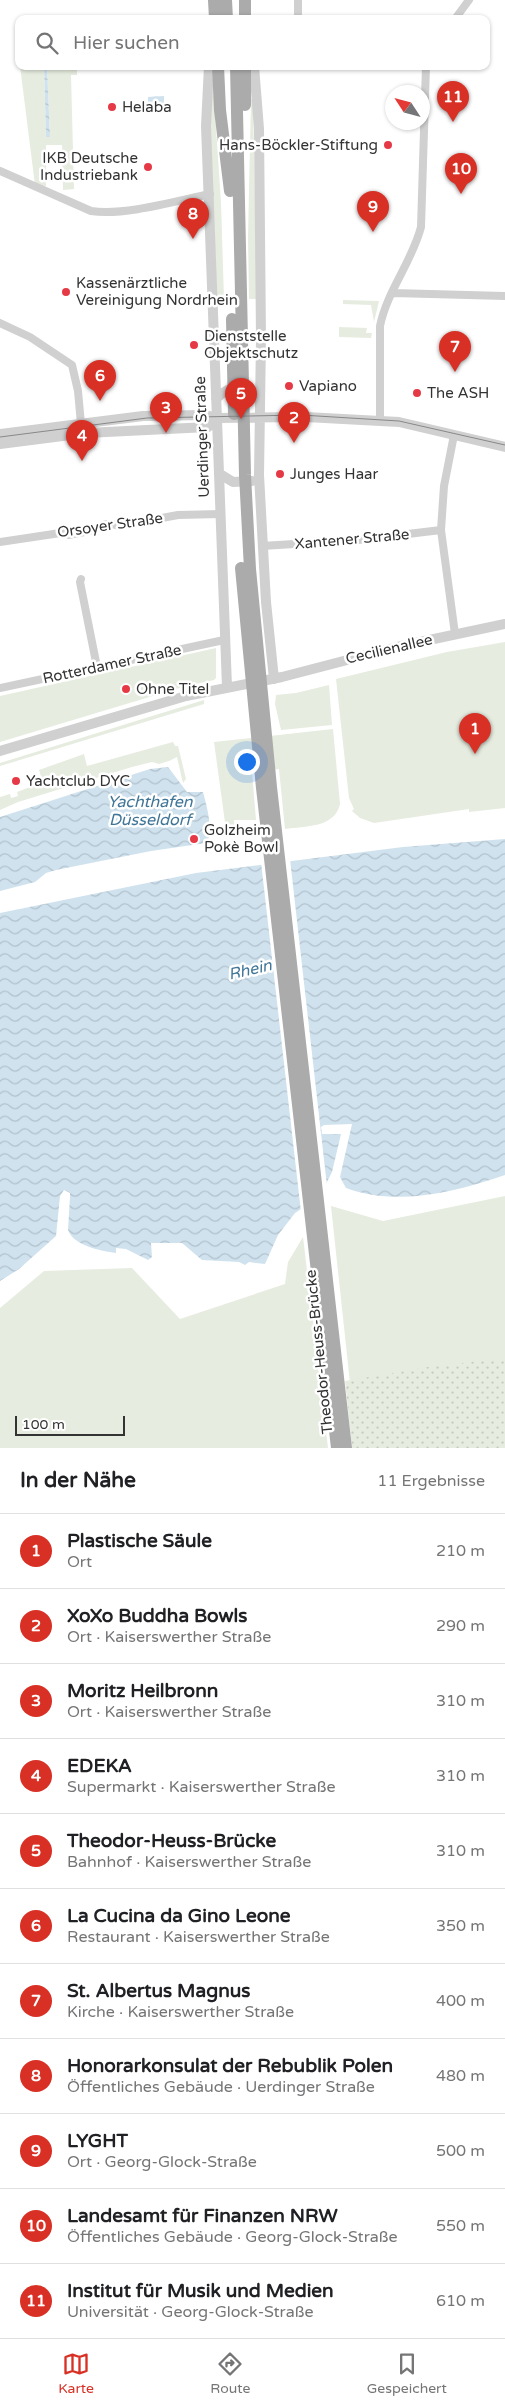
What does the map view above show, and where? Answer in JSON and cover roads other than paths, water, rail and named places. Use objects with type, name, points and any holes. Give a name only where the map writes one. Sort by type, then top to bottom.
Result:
[{"type":"main road","points":[[226,0],[227,15]]},
{"type":"main road","points":[[235,0],[235,15]]},
{"type":"main road","points":[[244,0],[245,15]]},
{"type":"main road","points":[[218,70],[220,110],[230,191]]},
{"type":"main road","points":[[228,70],[230,191],[238,368]]},
{"type":"main road","points":[[236,70],[241,569],[320,1252]]},
{"type":"main road","points":[[238,172],[245,138],[245,70]]},
{"type":"main road","name":"Theodor-Heuss-Brücke","points":[[320,1252],[337,1448]]},
{"type":"main road","name":"Theodor-Heuss-Brücke","points":[[320,1252],[346,1448]]},
{"type":"street","points":[[298,0],[298,15]]},
{"type":"street","points":[[458,15],[467,1]]},
{"type":"street","name":"Uerdinger Straße","points":[[209,70],[206,126],[227,687]]},
{"type":"street","points":[[0,751],[159,703],[274,678],[262,546],[259,474],[258,129],[254,70]]},
{"type":"street","points":[[380,421],[380,326],[386,306],[413,253],[421,227],[426,70]]},
{"type":"street","points":[[0,171],[99,212],[116,212],[210,194]]},
{"type":"street","points":[[393,293],[505,296]]},
{"type":"street","points":[[0,323],[30,336],[72,365],[78,391],[81,424]]},
{"type":"street","points":[[216,399],[228,388],[243,386],[252,390],[260,400]]},
{"type":"street","points":[[0,434],[143,416],[204,415],[218,418],[306,417],[380,421],[419,426],[505,447]]},
{"type":"street","points":[[0,444],[86,433],[208,427],[218,418]]},
{"type":"street","points":[[454,434],[444,486],[441,530],[455,634]]},
{"type":"street","points":[[220,474],[233,482],[254,481],[259,474]]},
{"type":"street","name":"Orsoyer Straße","points":[[0,542],[67,532],[69,535],[88,531],[98,525],[112,523],[119,526],[178,515],[221,514]]},
{"type":"street","name":"Xantener Straße","points":[[262,546],[358,540],[441,530]]},
{"type":"street","points":[[81,579],[80,582],[97,667]]},
{"type":"street","name":"Cecilienallee","points":[[274,678],[455,634],[505,624]]},
{"type":"street","name":"Rotterdamer Straße","points":[[0,688],[224,640]]},
{"type":"water","points":[[44,70],[47,70],[50,137],[46,137]]},
{"type":"water","points":[[164,96],[164,112],[148,112],[148,97]]},
{"type":"water","name":"Yachthafen Düsseldorf","points":[[168,767],[187,792],[203,792],[210,826],[209,839],[206,843],[151,851],[56,870],[46,873],[35,882],[0,891],[0,817],[150,769]]},
{"type":"water","name":"Rhein","points":[[505,839],[505,1175],[466,1187],[426,1195],[406,1197],[365,1194],[346,1188],[340,1177],[352,1124],[324,1125],[321,1127],[322,1134],[341,1134],[332,1172],[324,1188],[313,1201],[295,1213],[278,1235],[265,1264],[249,1262],[245,1265],[239,1262],[202,1260],[182,1243],[151,1243],[152,1257],[148,1260],[126,1249],[116,1248],[116,1253],[89,1247],[71,1236],[68,1230],[70,1193],[64,1190],[60,1196],[56,1236],[19,1269],[0,1281],[0,913],[196,873],[403,847]]},
{"type":"tram line","points":[[0,437],[147,418],[301,415],[399,421],[505,445]]},
{"type":"place","name":"Helaba","points":[[112,107]]},
{"type":"place","name":"Institut für Musik und Medien","points":[[453,122]]},
{"type":"place","name":"Hans-Böckler-Stiftung","points":[[388,145]]},
{"type":"place","name":"IKB Deutsche Industriebank","points":[[148,167]]},
{"type":"place","name":"Landesamt für Finanzen NRW","points":[[461,194]]},
{"type":"place","name":"LYGHT","points":[[373,232]]},
{"type":"place","name":"Honorarkonsulat der Rebublik Polen","points":[[193,239]]},
{"type":"place","name":"Kassenärztliche Vereinigung Nordrhein","points":[[66,292]]},
{"type":"place","name":"Dienststelle Objektschutz","points":[[194,345]]},
{"type":"place","name":"St. Albertus Magnus","points":[[455,372]]},
{"type":"place","name":"Vapiano","points":[[289,386]]},
{"type":"place","name":"The ASH","points":[[417,393]]},
{"type":"place","name":"La Cucina da Gino Leone","points":[[100,401]]},
{"type":"place","name":"Theodor-Heuss-Brücke","points":[[241,419]]},
{"type":"place","name":"Moritz Heilbronn","points":[[166,433]]},
{"type":"place","name":"XoXo Buddha Bowls","points":[[294,443]]},
{"type":"place","name":"EDEKA","points":[[82,461]]},
{"type":"place","name":"Junges Haar","points":[[280,474]]},
{"type":"place","name":"Ohne Titel","points":[[126,689]]},
{"type":"place","name":"Plastische Säule","points":[[475,754]]},
{"type":"place","name":"Yachtclub DYC","points":[[16,781]]},
{"type":"place","name":"Golzheim Pokè Bowl","points":[[194,839]]}]
